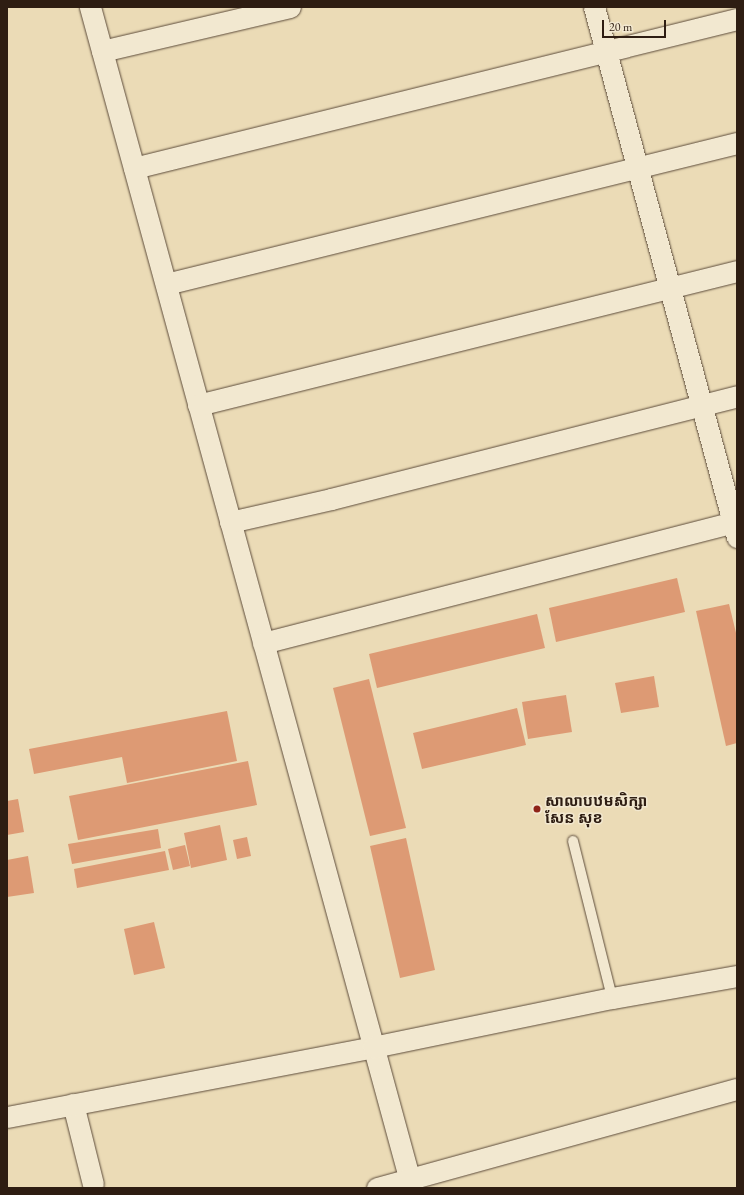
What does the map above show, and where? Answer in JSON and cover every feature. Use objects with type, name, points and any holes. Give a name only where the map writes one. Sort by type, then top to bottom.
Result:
[{"type":"street","points":[[90,7],[411,1183]]},
{"type":"street","points":[[102,51],[290,7]]},
{"type":"street","points":[[263,643],[736,526],[701,405],[594,7]]},
{"type":"street","points":[[134,168],[737,19]]},
{"type":"street","points":[[166,284],[637,169],[737,143]]},
{"type":"street","points":[[198,405],[737,271]]},
{"type":"street","points":[[230,522],[339,497],[737,396]]},
{"type":"street","points":[[7,1117],[373,1047],[612,998],[737,976]]},
{"type":"street","points":[[377,1188],[411,1183],[737,1089]]},
{"type":"street","points":[[73,1104],[93,1184]]},
{"type":"lane","points":[[573,841],[612,998]]},
{"type":"building","points":[[677,578],[685,612],[556,642],[549,608]]},
{"type":"building","points":[[729,604],[737,637],[737,743],[726,746],[696,611]]},
{"type":"building","points":[[537,614],[545,648],[377,688],[369,654]]},
{"type":"building","points":[[654,676],[659,707],[621,713],[615,683]]},
{"type":"building","points":[[369,679],[406,828],[370,836],[333,688]]},
{"type":"building","points":[[566,695],[572,732],[528,739],[522,702]]},
{"type":"building","points":[[517,708],[526,745],[422,769],[413,733]]},
{"type":"building","points":[[227,711],[237,761],[127,783],[122,757],[34,774],[29,749]]},
{"type":"building","points":[[248,761],[257,805],[78,840],[69,796]]},
{"type":"building","points":[[18,799],[24,832],[7,835],[7,801]]},
{"type":"building","points":[[220,825],[227,860],[191,868],[184,833]]},
{"type":"building","points":[[158,829],[161,848],[72,864],[68,844]]},
{"type":"building","points":[[247,837],[251,856],[237,859],[233,840]]},
{"type":"building","points":[[406,838],[435,970],[400,978],[370,846]]},
{"type":"building","points":[[185,845],[190,866],[173,870],[168,849]]},
{"type":"building","points":[[165,851],[169,870],[77,888],[74,869]]},
{"type":"building","points":[[28,856],[34,893],[7,897],[7,860]]},
{"type":"building","points":[[154,922],[165,968],[134,975],[124,929]]},
{"type":"place","name":"សាលាបឋមសិក្សា សែន សុខ","points":[[537,809]]}]
